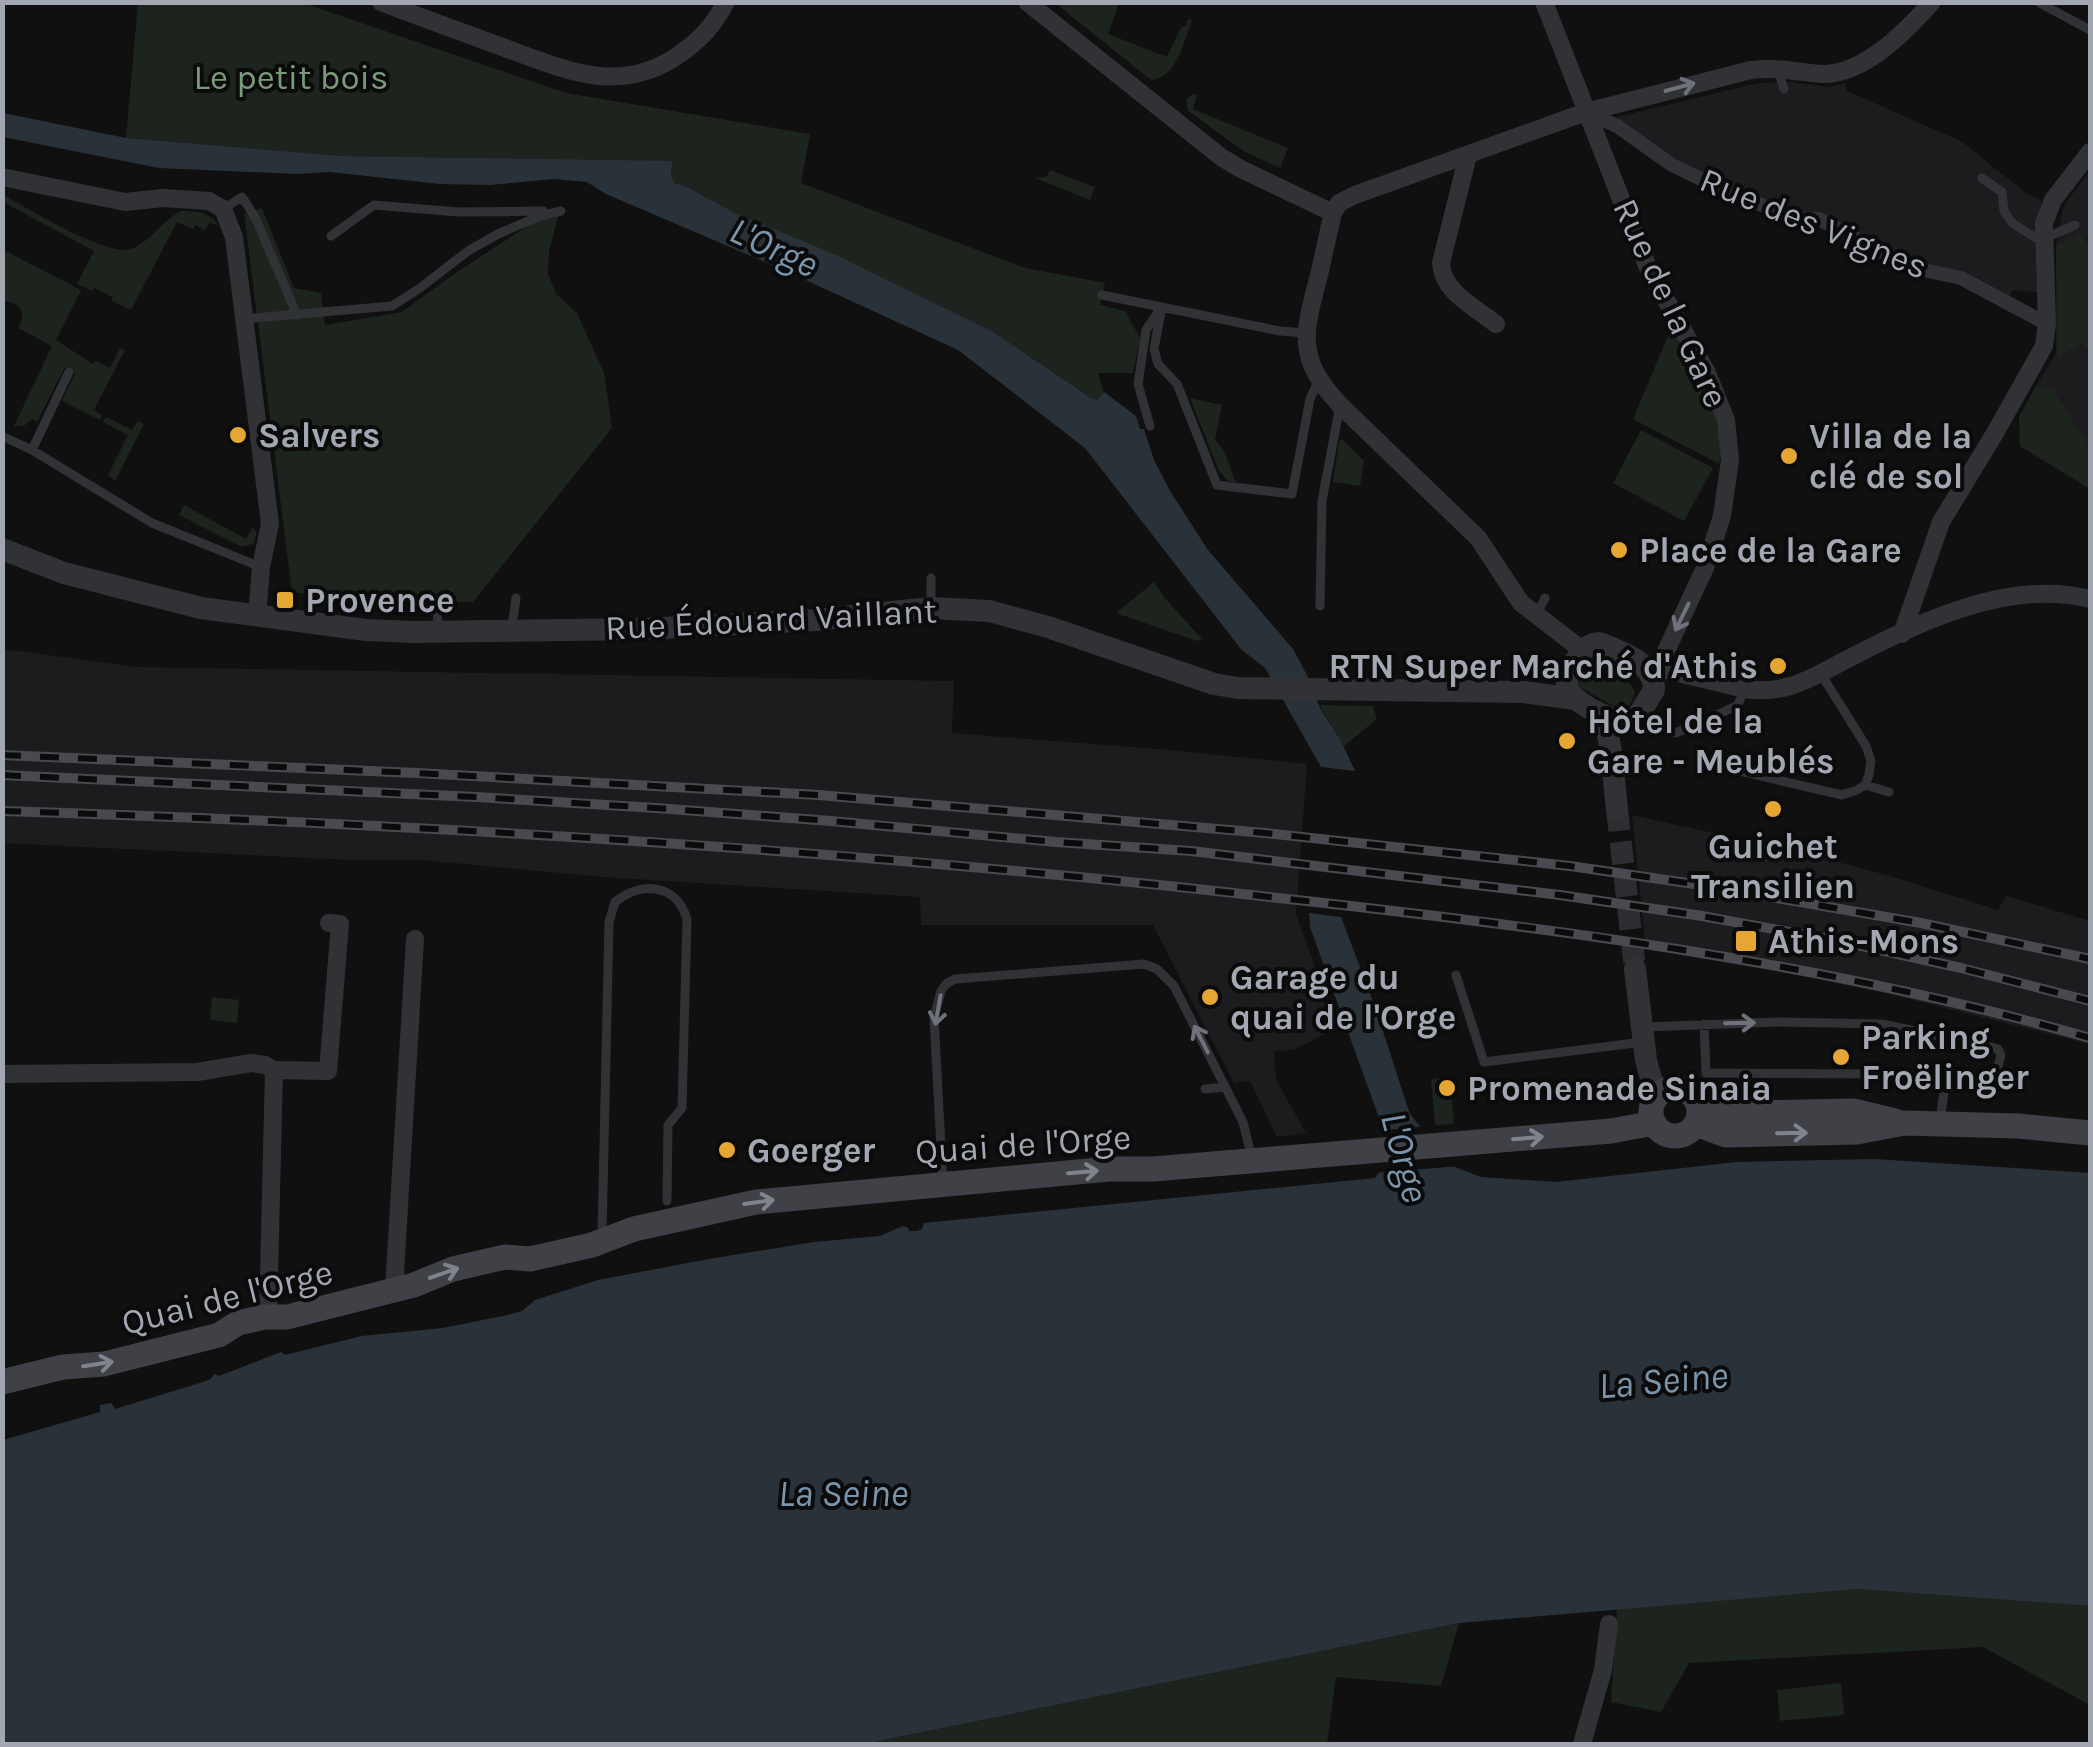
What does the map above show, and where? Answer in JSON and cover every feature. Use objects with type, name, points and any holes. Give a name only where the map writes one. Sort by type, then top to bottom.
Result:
[{"type":"main road","points":[[1670,1088],[1686,1090],[1697,1101],[1698,1119],[1691,1130],[1676,1136],[1661,1132],[1655,1110],[1670,1088]]},
{"type":"main road","name":"Quai de l'Orge","points":[[2,1382],[64,1368],[104,1364],[219,1335],[238,1324],[287,1317],[414,1285],[452,1269],[506,1257],[530,1259],[592,1246],[634,1228],[756,1202],[1611,1131],[1655,1110]]},
{"type":"main road","points":[[1698,1119],[1853,1111],[1904,1123],[2018,1126],[2090,1133]]},
{"type":"street","points":[[381,2],[558,69],[598,77],[640,75],[661,66],[703,37],[726,2]]},
{"type":"street","points":[[1027,2],[1221,157],[1333,213]]},
{"type":"street","name":"Rue de la Gare","points":[[1544,2],[1648,268],[1707,373],[1726,420],[1730,449],[1722,516],[1651,666]]},
{"type":"street","points":[[1582,650],[1521,603],[1478,538],[1340,405],[1310,365],[1304,333],[1338,203],[1586,112],[1700,81],[1777,68],[1825,74],[1840,71],[1890,44],[1932,2]]},
{"type":"street","name":"Rue des Vignes","points":[[1586,112],[1617,126],[1672,165],[1700,179],[1792,218],[1819,219],[1910,267],[1961,278],[2047,324]]},
{"type":"street","points":[[1902,634],[1941,522],[2044,346],[2044,223],[2053,200],[2090,152]]},
{"type":"street","points":[[1468,155],[1442,275],[1454,293],[1496,324]]},
{"type":"street","points":[[2,178],[125,202],[163,198],[208,201],[223,209],[234,237],[270,524],[260,567],[256,616]]},
{"type":"street","name":"Rue Édouard Vaillant","points":[[2,549],[64,573],[200,608],[356,629],[438,632],[659,628],[816,620],[931,608],[990,610],[1214,684],[1263,690],[1537,694],[1576,700]]},
{"type":"street","points":[[1537,694],[1566,675],[1582,650],[1600,643],[1651,666],[1744,688],[1770,690],[1792,687],[1946,614],[1986,601],[2026,595],[2090,599]]},
{"type":"street","points":[[1617,809],[1612,751],[1622,716],[1654,690],[1651,666]]},
{"type":"street","points":[[1566,675],[1569,691],[1576,700],[1622,716]]},
{"type":"street","points":[[2,1074],[197,1072],[252,1063],[274,1070],[328,1071],[340,924],[329,923]]},
{"type":"street","points":[[394,1290],[414,939]]},
{"type":"street","points":[[1635,969],[1655,1110]]},
{"type":"street","points":[[268,1318],[274,1070]]},
{"type":"street","points":[[1582,1744],[1603,1670],[1609,1624]]},
{"type":"lane","points":[[2038,2],[2090,30]]},
{"type":"lane","points":[[1777,68],[1784,88]]},
{"type":"lane","points":[[1982,178],[2002,192],[2004,211],[2012,223],[2036,238],[2075,225]]},
{"type":"lane","points":[[223,209],[242,197],[255,217],[297,315]]},
{"type":"lane","points":[[243,319],[392,306],[483,242],[540,216],[561,211],[458,212],[374,205],[331,236]]},
{"type":"lane","points":[[1102,295],[1304,333]]},
{"type":"lane","points":[[1162,307],[1154,348],[1158,364],[1177,384],[1218,485],[1292,494],[1310,399],[1319,379]]},
{"type":"lane","points":[[1150,426],[1138,384],[1146,330],[1162,307]]},
{"type":"lane","points":[[32,450],[69,372]]},
{"type":"lane","points":[[1320,606],[1322,501],[1340,405]]},
{"type":"lane","points":[[2,436],[152,523],[260,567]]},
{"type":"lane","points":[[931,578],[931,608]]},
{"type":"lane","points":[[512,629],[516,598]]},
{"type":"lane","points":[[1536,616],[1545,598]]},
{"type":"lane","points":[[436,604],[438,632]]},
{"type":"lane","points":[[1821,674],[1869,753],[1865,785]]},
{"type":"lane","points":[[1622,716],[1643,716],[1675,732],[1738,705],[1744,688]]},
{"type":"lane","points":[[1718,766],[1842,795],[1865,785],[1889,792]]},
{"type":"lane","points":[[602,1241],[609,922],[615,902],[638,889],[668,892],[684,908],[687,919],[682,1108],[668,1125],[667,1201]]},
{"type":"lane","points":[[943,1184],[934,1018],[941,991],[956,979],[1150,966],[1165,975],[1243,1122],[1252,1160]]},
{"type":"lane","points":[[1456,975],[1484,1062],[1704,1024],[1778,1022],[1882,1024],[1992,1047],[2001,1055],[1996,1074],[1986,1080],[1897,1074],[1706,1073],[1704,1024]]},
{"type":"lane","points":[[1939,1123],[1946,1078]]},
{"type":"lane","points":[[1205,1090],[1225,1087]]},
{"type":"shaded area","points":[[1758,83],[1829,87],[1845,83],[1847,91],[1961,141],[2027,194],[2042,201],[2037,292],[2013,290],[2008,301],[1915,265],[1684,168],[1618,122],[1617,117]]},
{"type":"shaded area","points":[[2090,170],[2090,489],[2020,446],[2019,417],[2056,353],[2056,246],[2063,207]]},
{"type":"shaded area","points":[[3,649],[138,667],[954,681],[952,733],[1307,764],[1296,914],[1334,1020],[1331,1030],[1304,1045],[1274,1051],[1276,1080],[1306,1133],[1277,1137],[1250,1081],[1234,1083],[1153,925],[921,925],[920,897],[603,877],[422,860],[3,843]]},
{"type":"shaded area","points":[[1632,815],[1805,853],[1998,910],[2006,896],[2090,921],[2090,1044],[1885,993],[1646,949]]},
{"type":"green space","name":"Le petit bois","points":[[138,3],[303,3],[566,93],[810,134],[801,183],[1025,268],[1105,283],[1100,305],[1125,311],[1140,338],[1133,373],[1098,373],[1102,394],[1098,400],[1091,398],[995,333],[674,183],[673,162],[342,156],[126,138]]},
{"type":"green space","points":[[1055,3],[1119,3],[1108,34],[1167,57],[1181,27],[1192,20],[1173,66],[1160,78],[1151,80]]},
{"type":"green space","points":[[1197,94],[1193,109],[1288,148],[1280,168],[1245,152],[1187,110],[1187,99]]},
{"type":"green space","points":[[1050,170],[1095,187],[1090,200],[1035,178],[1046,177]]},
{"type":"green space","points":[[3,195],[86,239],[119,250],[138,246],[181,211],[207,215],[218,226],[210,222],[205,230],[195,225],[193,229],[177,222],[131,310],[111,300],[113,297],[77,284],[94,251],[3,202]]},
{"type":"green space","points":[[262,208],[294,288],[321,293],[325,325],[402,312],[523,229],[559,213],[549,251],[548,274],[556,294],[577,313],[604,373],[612,428],[473,602],[370,604],[292,592],[244,213]]},
{"type":"green space","points":[[2080,233],[2090,249],[2090,353],[2082,343],[2058,357],[2056,246]]},
{"type":"green space","points":[[2,249],[81,290],[56,340],[93,364],[96,361],[110,368],[120,348],[125,350],[94,410],[102,415],[100,420],[62,401],[75,373],[65,367],[37,422],[32,419],[24,426],[14,426],[52,346],[18,328],[22,311],[3,300]]},
{"type":"green space","points":[[1673,324],[1695,364],[1698,385],[1707,393],[1714,409],[1722,449],[1719,464],[1633,419]]},
{"type":"green space","points":[[2035,387],[2053,389],[2090,448],[2090,489],[2020,446],[2019,417]]},
{"type":"green space","points":[[1190,398],[1222,405],[1215,440],[1236,482],[1228,481],[1219,471]]},
{"type":"green space","points":[[106,417],[132,430],[138,421],[144,424],[115,481],[108,475],[128,435],[103,422]]},
{"type":"green space","points":[[1641,430],[1713,468],[1684,521],[1613,483]]},
{"type":"green space","points":[[1342,439],[1364,461],[1360,486],[1333,482]]},
{"type":"green space","points":[[184,505],[246,539],[253,527],[257,533],[253,544],[242,547],[179,515]]},
{"type":"green space","points":[[1154,582],[1202,639],[1197,641],[1116,613]]},
{"type":"green space","points":[[1590,663],[1628,682],[1635,692],[1630,705],[1615,707],[1580,687],[1579,673]]},
{"type":"green space","points":[[1319,705],[1373,706],[1377,719],[1344,746]]},
{"type":"green space","points":[[212,997],[239,1000],[237,1023],[210,1020]]},
{"type":"green space","points":[[1450,1077],[1454,1124],[1435,1125],[1431,1079]]},
{"type":"green space","points":[[1858,1589],[2090,1606],[2090,1705],[1983,1647],[1689,1663],[1661,1712],[1611,1702],[1617,1609]]},
{"type":"green space","points":[[1459,1623],[1441,1686],[1336,1677],[1327,1744],[864,1744]]},
{"type":"green space","points":[[1841,1683],[1844,1715],[1780,1721],[1777,1690]]},
{"type":"water","name":"L'Orge","points":[[3,113],[126,138],[342,156],[673,161],[674,183],[834,254],[995,333],[1091,398],[1098,400],[1104,392],[1136,416],[1170,491],[1208,550],[1293,649],[1355,771],[1321,767],[1265,668],[1241,649],[1085,448],[958,350],[606,194],[587,182],[554,179],[490,185],[440,184],[330,172],[159,168],[3,137]]},
{"type":"water","name":"La Seine","points":[[1309,913],[1341,917],[1410,1114],[1452,1166],[1481,1177],[1556,1182],[1737,1162],[1874,1159],[2090,1173],[2090,1606],[1858,1589],[1459,1623],[864,1744],[3,1744],[3,1440],[100,1412],[100,1405],[111,1403],[115,1409],[203,1382],[214,1374],[219,1376],[281,1352],[285,1355],[362,1336],[443,1328],[503,1316],[522,1311],[535,1300],[598,1280],[814,1242],[880,1236],[903,1226],[917,1231],[924,1223],[1375,1178],[1379,1172],[1382,1126],[1310,927]]},
{"type":"pier","points":[[1425,1126],[1435,1142],[1461,1166],[1373,1173],[1377,1131]]},
{"type":"tunnel","points":[[1617,809],[1635,969]]},
{"type":"railway","points":[[2,755],[819,795],[1265,833],[1570,866],[1701,885],[1921,923],[2090,959]]},
{"type":"railway","points":[[2,775],[656,808],[1191,851],[1702,916],[1839,941],[2090,1001]]},
{"type":"railway","points":[[2,811],[642,841],[961,866],[1279,898],[1586,935],[1789,968],[1991,1011],[2090,1038]]},
{"type":"place","name":"Salvers","points":[[238,435]]},
{"type":"place","name":"Villa de la clé de sol","points":[[1789,456]]},
{"type":"place","name":"Place de la Gare","points":[[1619,550]]},
{"type":"place","name":"Provence","points":[[285,600]]},
{"type":"place","name":"RTN Super Marché d'Athis","points":[[1778,666]]},
{"type":"place","name":"Hôtel de la Gare - Meublés","points":[[1567,741]]},
{"type":"place","name":"Guichet Transilien","points":[[1773,809]]},
{"type":"place","name":"Athis-Mons","points":[[1746,941]]},
{"type":"place","name":"Garage du quai de l'Orge","points":[[1210,997]]},
{"type":"place","name":"Parking Froëlinger","points":[[1841,1057]]},
{"type":"place","name":"Promenade Sinaia","points":[[1447,1088]]},
{"type":"place","name":"Goerger","points":[[727,1150]]}]
